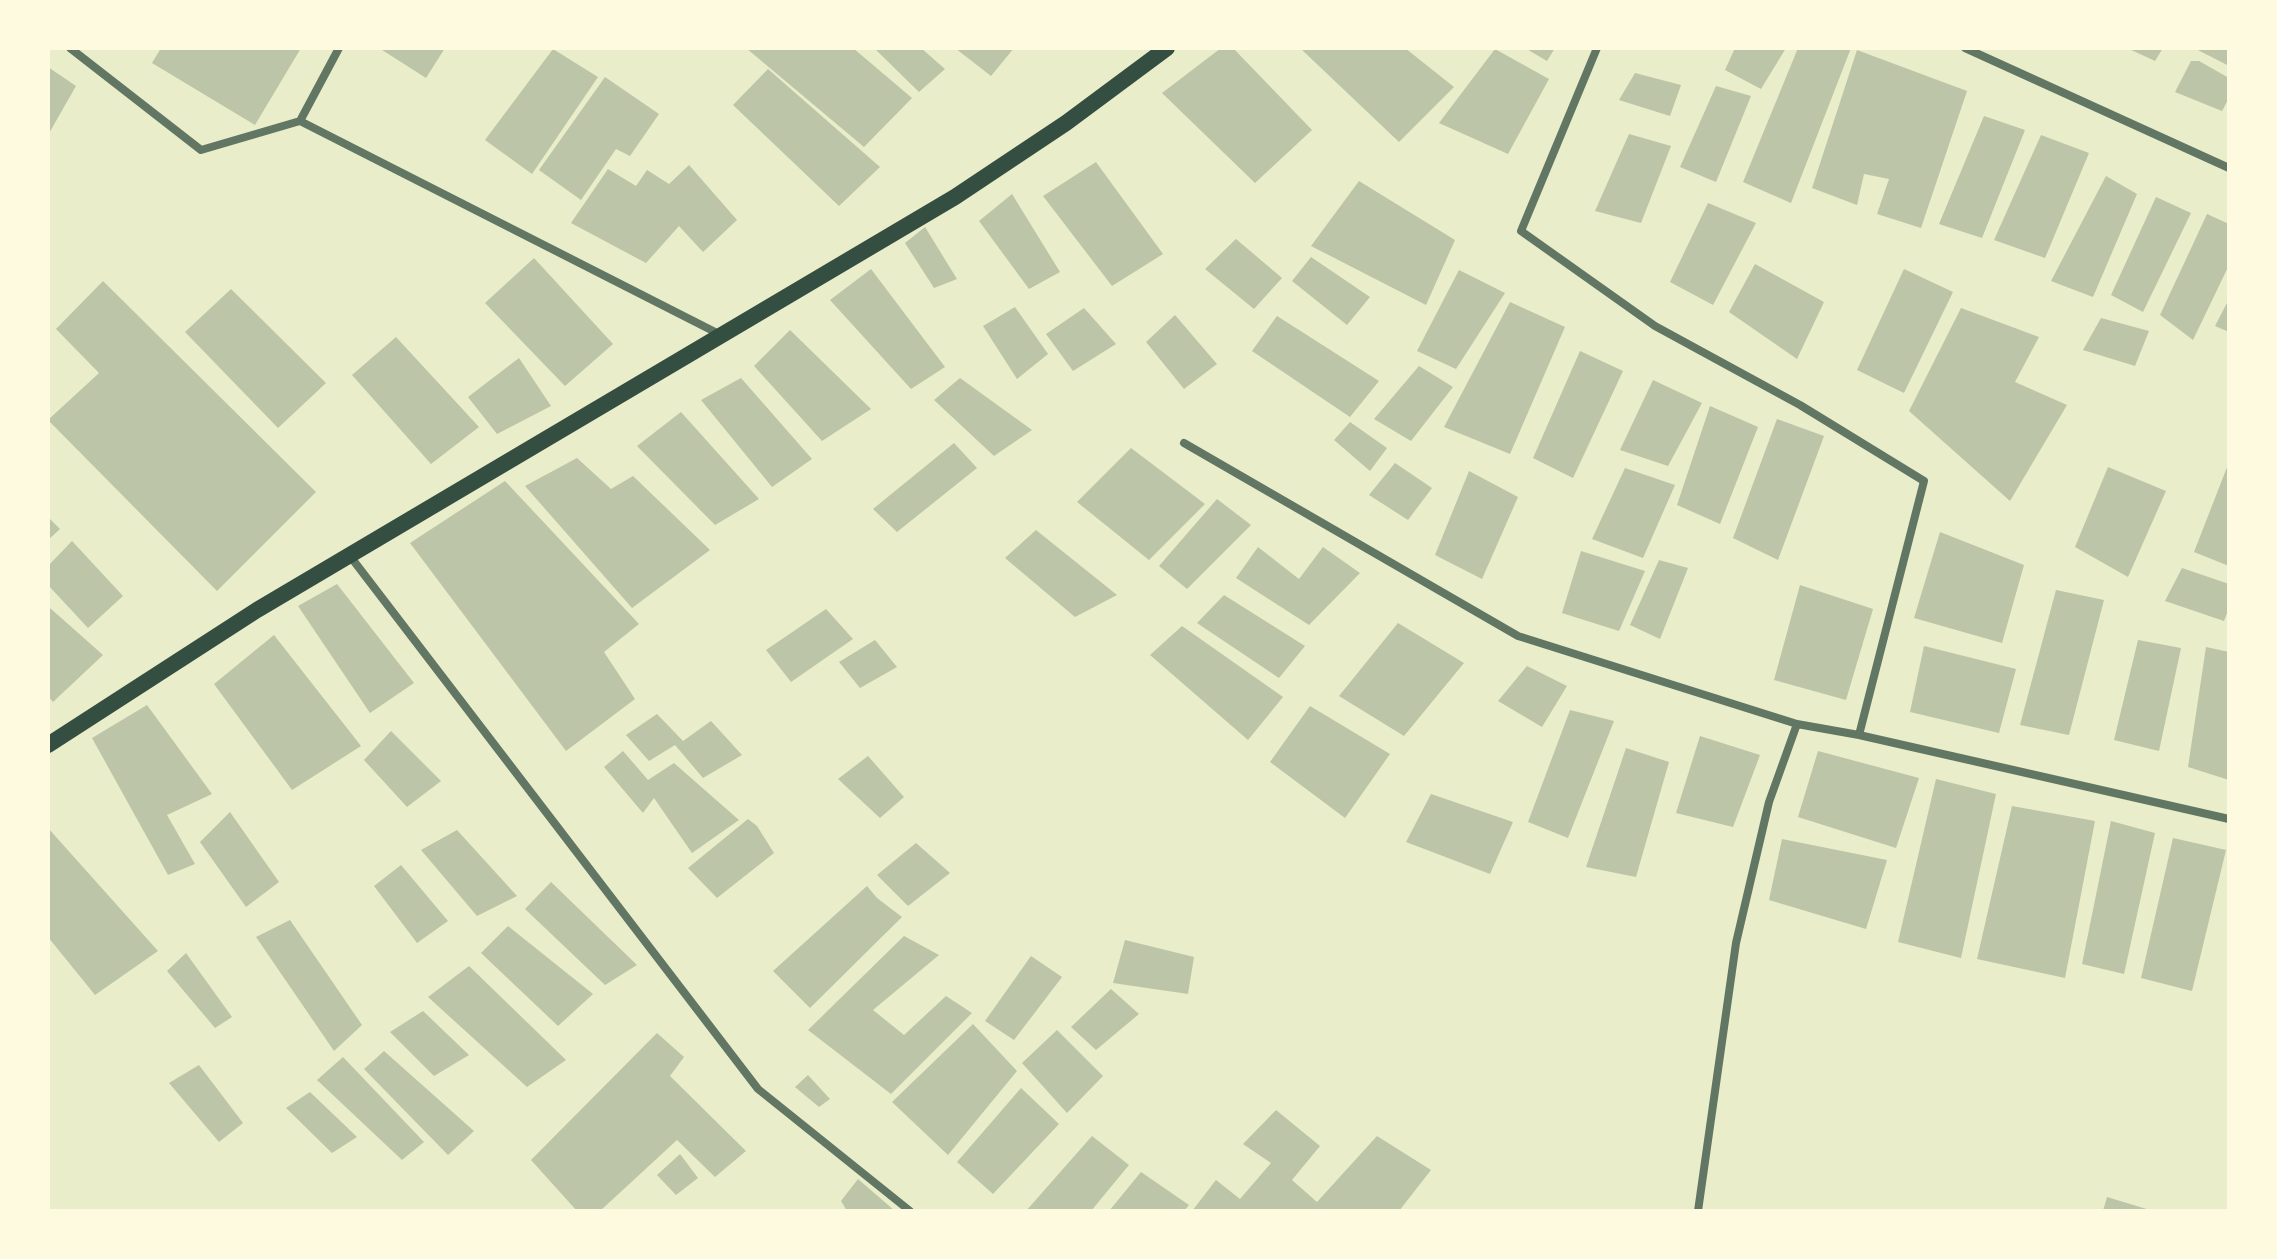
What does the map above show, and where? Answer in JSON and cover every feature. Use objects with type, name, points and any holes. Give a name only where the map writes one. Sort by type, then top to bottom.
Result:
[{"type":"main road","points":[[48,745],[243,618],[955,197],[1066,123],[1167,48]]},
{"type":"street","points":[[70,48],[201,150],[300,121],[721,335]]},
{"type":"street","points":[[300,121],[339,48]]},
{"type":"street","points":[[1597,48],[1521,231],[1655,326],[1800,405],[1924,481],[1859,735]]},
{"type":"street","points":[[1965,48],[2229,168]]},
{"type":"street","points":[[1184,443],[1518,636],[1797,724],[1859,735],[2229,819]]},
{"type":"street","points":[[350,555],[758,1089],[910,1211]]},
{"type":"street","points":[[1698,1211],[1736,943],[1769,802],[1797,724]]},
{"type":"building","points":[[161,48],[301,48],[255,125],[152,63]]},
{"type":"building","points":[[379,48],[445,48],[426,78]]},
{"type":"building","points":[[746,48],[853,48],[912,98],[864,147]]},
{"type":"building","points":[[874,48],[921,48],[945,69],[919,92]]},
{"type":"building","points":[[955,48],[1014,48],[991,76]]},
{"type":"building","points":[[1221,48],[1233,48],[1312,130],[1255,183],[1162,93]]},
{"type":"building","points":[[1300,48],[1405,48],[1454,87],[1399,142]]},
{"type":"building","points":[[1525,48],[1555,48],[1547,61]]},
{"type":"building","points":[[1735,48],[1786,48],[1761,89],[1725,70]]},
{"type":"building","points":[[1798,48],[1851,48],[1791,203],[1743,182]]},
{"type":"building","points":[[2127,48],[2163,48],[2155,61]]},
{"type":"building","points":[[2194,48],[2229,48],[2229,66]]},
{"type":"building","points":[[553,49],[598,77],[532,174],[485,140]]},
{"type":"building","points":[[1495,49],[1549,79],[1508,154],[1439,123]]},
{"type":"building","points":[[1857,50],[1967,91],[1921,228],[1877,214],[1889,179],[1864,174],[1857,205],[1812,188]]},
{"type":"building","points":[[2191,61],[2199,61],[2229,78],[2229,98],[2222,111],[2175,92]]},
{"type":"building","points":[[48,67],[76,86],[48,135]]},
{"type":"building","points":[[768,69],[880,167],[839,206],[733,105]]},
{"type":"building","points":[[1635,73],[1681,85],[1670,116],[1619,100]]},
{"type":"building","points":[[605,77],[659,114],[630,156],[616,149],[581,200],[539,170]]},
{"type":"building","points":[[1716,86],[1751,96],[1716,182],[1680,167]]},
{"type":"building","points":[[1984,116],[2025,130],[1982,238],[1939,224]]},
{"type":"building","points":[[1629,134],[1671,146],[1641,223],[1595,211]]},
{"type":"building","points":[[2041,135],[2089,153],[2045,258],[1994,240]]},
{"type":"building","points":[[1096,162],[1163,254],[1112,286],[1043,196]]},
{"type":"building","points":[[689,165],[737,220],[703,252],[679,226],[646,263],[571,223],[608,169],[636,186],[647,170],[669,184]]},
{"type":"building","points":[[2106,176],[2137,194],[2093,297],[2051,281]]},
{"type":"building","points":[[1359,181],[1455,240],[1426,305],[1311,246]]},
{"type":"building","points":[[1012,194],[1060,272],[1029,289],[979,221]]},
{"type":"building","points":[[2156,197],[2191,213],[2143,312],[2111,295]]},
{"type":"building","points":[[1708,203],[1756,223],[1713,305],[1670,282]]},
{"type":"building","points":[[2207,214],[2229,224],[2229,265],[2193,340],[2160,315]]},
{"type":"building","points":[[925,227],[957,279],[934,288],[905,243]]},
{"type":"building","points":[[1236,239],[1282,278],[1254,309],[1205,269]]},
{"type":"building","points":[[1311,257],[1370,297],[1347,325],[1292,281]]},
{"type":"building","points":[[534,258],[613,344],[565,386],[485,303]]},
{"type":"building","points":[[1755,264],[1824,302],[1797,359],[1729,312]]},
{"type":"building","points":[[871,269],[945,367],[911,389],[830,300]]},
{"type":"building","points":[[1904,269],[1953,292],[1904,393],[1857,370]]},
{"type":"building","points":[[1459,270],[1505,293],[1456,369],[1417,351]]},
{"type":"building","points":[[103,281],[316,492],[217,591],[48,420],[99,373],[56,329]]},
{"type":"building","points":[[231,289],[326,383],[278,428],[185,332]]},
{"type":"building","points":[[2229,299],[2229,332],[2215,326]]},
{"type":"building","points":[[1510,302],[1565,327],[1510,454],[1444,427]]},
{"type":"building","points":[[1015,307],[1048,354],[1017,379],[983,326]]},
{"type":"building","points":[[1084,308],[1116,344],[1073,371],[1046,334]]},
{"type":"building","points":[[1961,308],[2039,337],[2015,382],[2067,405],[2010,501],[1909,411]]},
{"type":"building","points":[[1175,315],[1217,364],[1184,389],[1146,342]]},
{"type":"building","points":[[1277,316],[1379,381],[1350,417],[1252,351]]},
{"type":"building","points":[[2101,318],[2149,331],[2135,366],[2083,350]]},
{"type":"building","points":[[790,330],[871,409],[822,441],[754,366]]},
{"type":"building","points":[[396,337],[479,427],[431,464],[352,375]]},
{"type":"building","points":[[1580,351],[1623,371],[1573,478],[1533,458]]},
{"type":"building","points":[[519,358],[551,406],[497,434],[468,397]]},
{"type":"building","points":[[1419,366],[1453,387],[1411,441],[1374,419]]},
{"type":"building","points":[[741,378],[812,459],[772,487],[701,400]]},
{"type":"building","points":[[960,378],[1032,430],[994,456],[934,400]]},
{"type":"building","points":[[1653,380],[1702,403],[1668,466],[1620,450]]},
{"type":"building","points":[[1710,406],[1758,427],[1720,524],[1677,505]]},
{"type":"building","points":[[681,412],[759,499],[715,525],[637,446]]},
{"type":"building","points":[[1777,419],[1824,436],[1778,560],[1733,538]]},
{"type":"building","points":[[1350,422],[1387,448],[1370,471],[1334,440]]},
{"type":"building","points":[[954,443],[977,468],[897,532],[873,509]]},
{"type":"building","points":[[1131,448],[1205,504],[1149,560],[1077,502]]},
{"type":"building","points":[[577,458],[611,489],[633,476],[710,550],[632,608],[525,486]]},
{"type":"building","points":[[2229,462],[2229,566],[2194,552]]},
{"type":"building","points":[[1395,463],[1432,488],[1408,520],[1369,495]]},
{"type":"building","points":[[2108,467],[2166,491],[2128,577],[2075,547]]},
{"type":"building","points":[[1625,468],[1675,485],[1643,558],[1592,539]]},
{"type":"building","points":[[1469,471],[1518,497],[1482,579],[1435,555]]},
{"type":"building","points":[[505,481],[639,624],[604,652],[635,699],[566,751],[410,543]]},
{"type":"building","points":[[1217,499],[1251,525],[1187,589],[1159,566]]},
{"type":"building","points":[[48,517],[60,529],[48,540]]},
{"type":"building","points":[[1036,530],[1117,595],[1075,617],[1005,558]]},
{"type":"building","points":[[1940,532],[2024,565],[2002,643],[1914,618]]},
{"type":"building","points":[[72,541],[123,596],[88,628],[48,585],[48,566]]},
{"type":"building","points":[[1258,547],[1299,579],[1323,547],[1360,573],[1309,625],[1236,578]]},
{"type":"building","points":[[1581,551],[1645,571],[1619,631],[1562,613]]},
{"type":"building","points":[[1659,560],[1688,568],[1660,639],[1630,625]]},
{"type":"building","points":[[2182,568],[2229,584],[2229,608],[2224,621],[2165,601]]},
{"type":"building","points":[[337,584],[414,683],[370,713],[298,606]]},
{"type":"building","points":[[1800,585],[1873,609],[1846,700],[1774,680]]},
{"type":"building","points":[[2056,590],[2104,600],[2069,735],[2020,725]]},
{"type":"building","points":[[1224,595],[1305,646],[1279,678],[1197,623]]},
{"type":"building","points":[[50,608],[103,655],[53,702],[48,696]]},
{"type":"building","points":[[826,609],[853,639],[791,682],[766,650]]},
{"type":"building","points":[[1398,623],[1464,663],[1404,736],[1339,696]]},
{"type":"building","points":[[1182,626],[1283,697],[1248,740],[1150,655]]},
{"type":"building","points":[[274,635],[361,746],[292,790],[214,684]]},
{"type":"building","points":[[875,640],[897,667],[860,688],[839,662]]},
{"type":"building","points":[[2138,640],[2181,648],[2159,751],[2114,740]]},
{"type":"building","points":[[1924,646],[2016,669],[1999,733],[1910,712]]},
{"type":"building","points":[[2206,647],[2229,652],[2229,780],[2188,767]]},
{"type":"building","points":[[1527,666],[1567,686],[1542,727],[1498,701]]},
{"type":"building","points":[[147,705],[212,794],[167,815],[195,864],[168,875],[92,738]]},
{"type":"building","points":[[1310,706],[1390,754],[1345,818],[1270,762]]},
{"type":"building","points":[[1570,710],[1614,721],[1568,838],[1528,822]]},
{"type":"building","points":[[657,714],[683,741],[711,721],[742,755],[703,778],[675,745],[649,761],[626,735]]},
{"type":"building","points":[[391,731],[441,781],[407,807],[364,760]]},
{"type":"building","points":[[1700,736],[1760,755],[1733,827],[1676,813]]},
{"type":"building","points":[[1626,748],[1669,762],[1636,877],[1586,867]]},
{"type":"building","points":[[623,751],[648,780],[674,763],[739,820],[692,853],[654,798],[643,813],[604,767]]},
{"type":"building","points":[[1818,751],[1919,778],[1896,848],[1798,817]]},
{"type":"building","points":[[868,756],[904,797],[880,818],[838,779]]},
{"type":"building","points":[[1936,779],[1996,794],[1961,958],[1898,942]]},
{"type":"building","points":[[1431,794],[1513,822],[1490,874],[1406,842]]},
{"type":"building","points":[[2012,806],[2095,821],[2065,978],[1977,959]]},
{"type":"building","points":[[230,812],[279,882],[246,907],[200,842]]},
{"type":"building","points":[[748,819],[757,826],[774,853],[717,898],[688,868]]},
{"type":"building","points":[[2111,821],[2155,833],[2124,974],[2082,964]]},
{"type":"building","points":[[48,828],[158,951],[95,995],[48,937]]},
{"type":"building","points":[[457,830],[517,896],[477,916],[421,850]]},
{"type":"building","points":[[2173,838],[2226,850],[2192,991],[2141,978]]},
{"type":"building","points":[[1782,839],[1887,860],[1866,929],[1769,900]]},
{"type":"building","points":[[916,843],[950,873],[908,906],[877,875]]},
{"type":"building","points":[[401,865],[448,921],[417,943],[374,886]]},
{"type":"building","points":[[551,882],[637,965],[605,985],[525,909]]},
{"type":"building","points":[[867,886],[902,917],[810,1008],[773,971]]},
{"type":"building","points":[[290,920],[362,1025],[334,1051],[256,937]]},
{"type":"building","points":[[508,926],[593,994],[558,1026],[481,953]]},
{"type":"building","points":[[904,936],[939,955],[873,1010],[904,1035],[946,996],[972,1013],[891,1094],[808,1030]]},
{"type":"building","points":[[1125,940],[1194,957],[1188,994],[1113,983]]},
{"type":"building","points":[[186,953],[232,1017],[215,1028],[167,971]]},
{"type":"building","points":[[1031,956],[1062,977],[1014,1040],[985,1021]]},
{"type":"building","points":[[469,966],[566,1060],[527,1087],[428,997]]},
{"type":"building","points":[[1111,989],[1139,1014],[1096,1050],[1071,1027]]},
{"type":"building","points":[[423,1011],[469,1055],[434,1076],[390,1032]]},
{"type":"building","points":[[973,1024],[1017,1071],[948,1155],[892,1102]]},
{"type":"building","points":[[1057,1030],[1103,1076],[1067,1113],[1022,1063]]},
{"type":"building","points":[[657,1033],[684,1057],[670,1076],[746,1151],[715,1177],[677,1140],[600,1211],[577,1211],[531,1160]]},
{"type":"building","points":[[384,1051],[474,1131],[448,1155],[364,1069]]},
{"type":"building","points":[[343,1057],[424,1142],[402,1160],[317,1080]]},
{"type":"building","points":[[199,1065],[243,1123],[219,1142],[169,1083]]},
{"type":"building","points":[[808,1075],[830,1099],[819,1107],[795,1087]]},
{"type":"building","points":[[1021,1088],[1059,1124],[993,1194],[957,1162]]},
{"type":"building","points":[[310,1092],[357,1137],[332,1153],[286,1108]]},
{"type":"building","points":[[1276,1110],[1320,1146],[1292,1180],[1317,1202],[1377,1136],[1431,1170],[1399,1211],[1192,1211],[1216,1180],[1240,1199],[1271,1163],[1243,1144]]},
{"type":"building","points":[[1092,1136],[1129,1165],[1091,1211],[1026,1211]]},
{"type":"building","points":[[680,1154],[698,1178],[676,1195],[657,1175]]},
{"type":"building","points":[[1141,1172],[1189,1205],[1184,1211],[1109,1211]]},
{"type":"building","points":[[858,1179],[895,1211],[847,1211],[841,1201]]},
{"type":"building","points":[[2107,1197],[2150,1210],[2150,1211],[2103,1211]]}]
